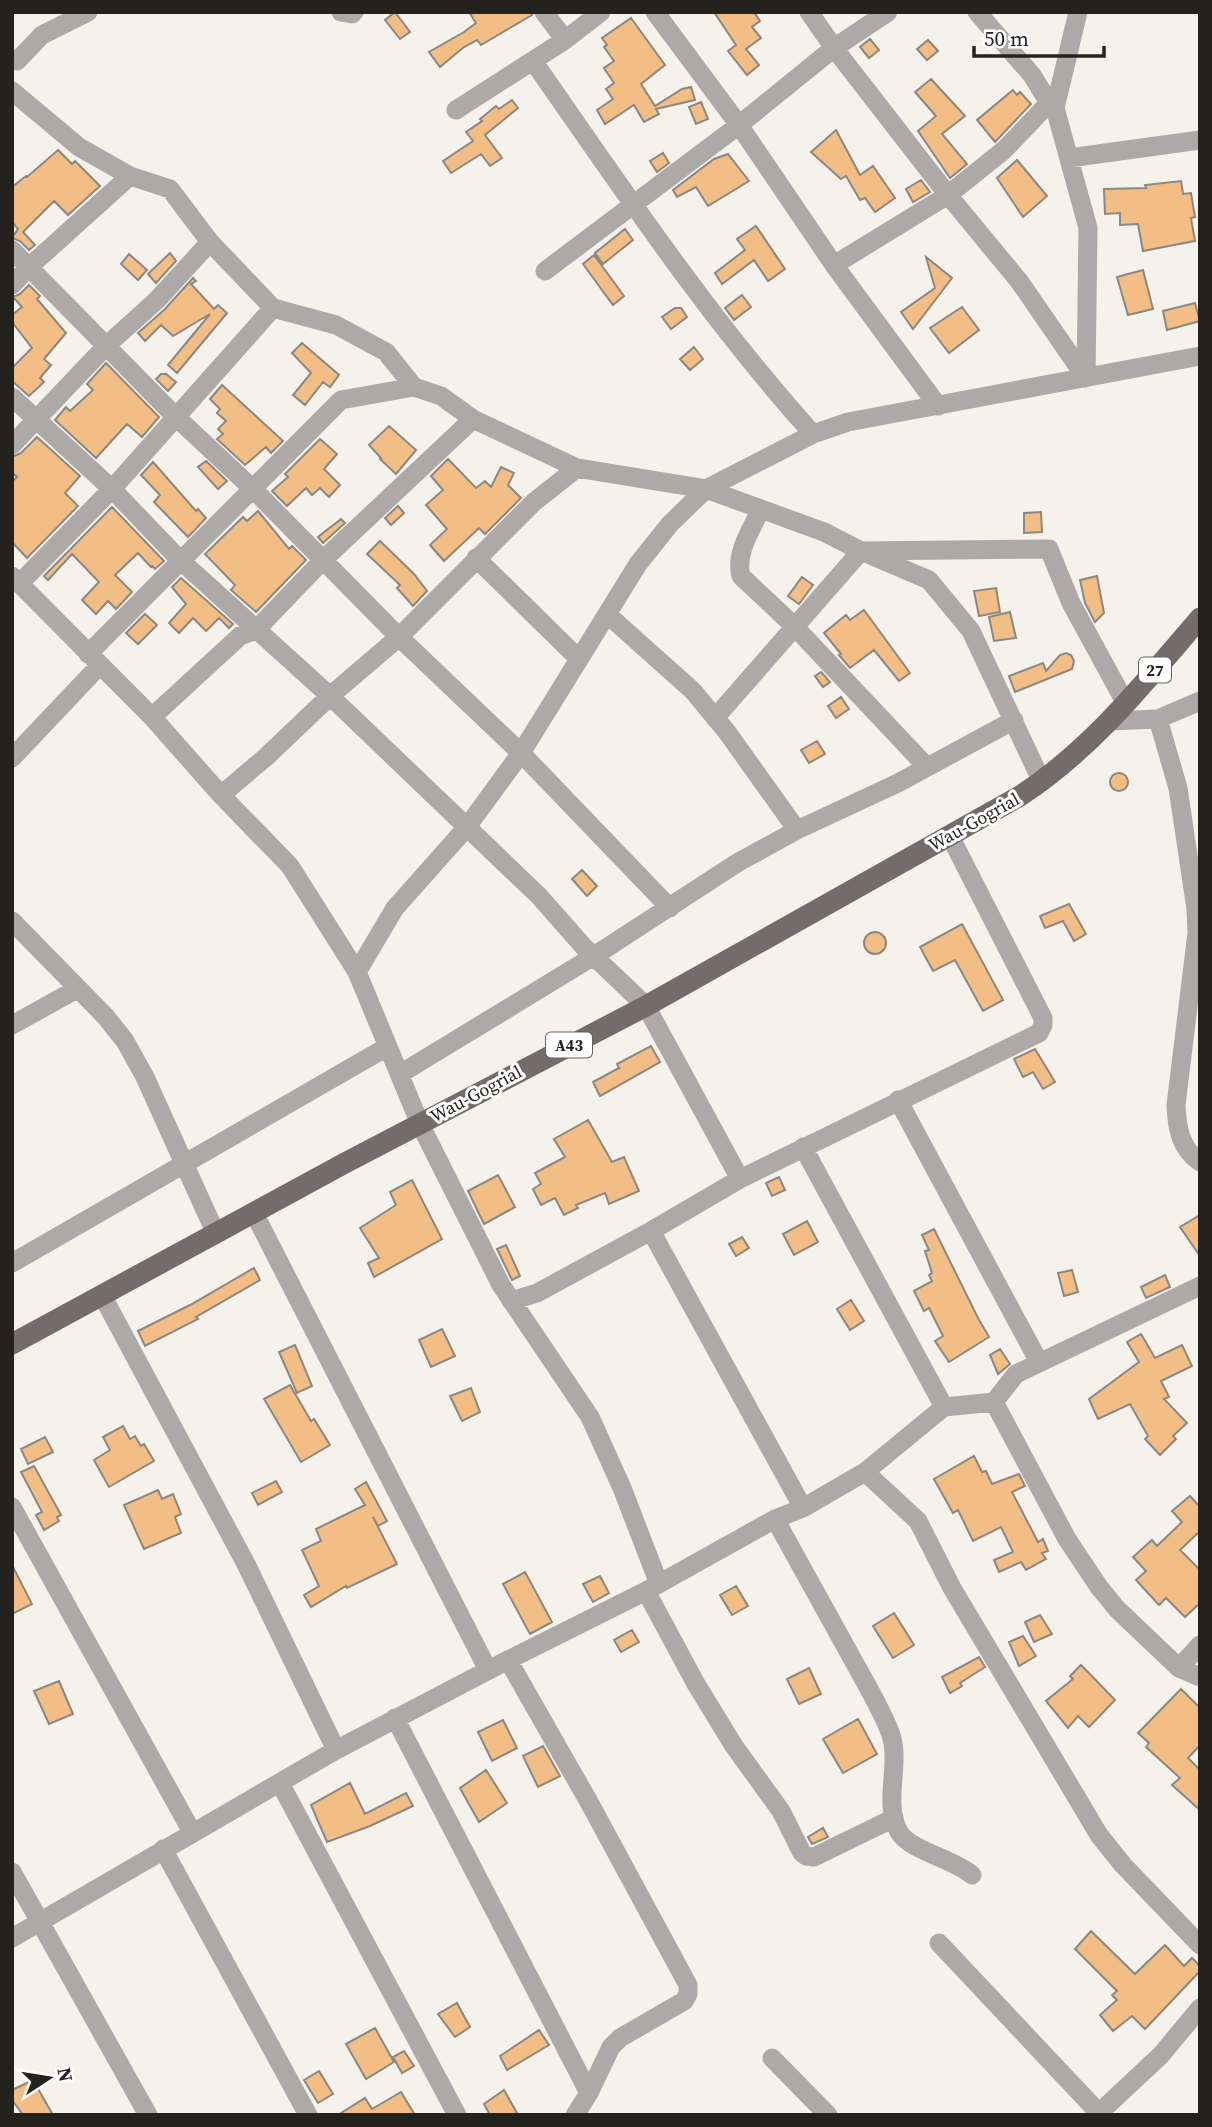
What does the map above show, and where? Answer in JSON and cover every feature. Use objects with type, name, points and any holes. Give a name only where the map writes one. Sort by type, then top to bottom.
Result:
[{"type":"main road","name":"27","points":[[1109,721],[1200,618]]},
{"type":"main road","name":"Wau-Gogrial","points":[[12,1344],[420,1124],[646,1006],[950,836],[1042,782],[1064,765],[1109,721]]},
{"type":"street","points":[[14,66],[42,35],[88,12]]},
{"type":"street","points":[[341,12],[354,12]]},
{"type":"street","points":[[544,12],[565,40]]},
{"type":"street","points":[[456,110],[565,40],[601,12]]},
{"type":"street","points":[[655,12],[739,125],[834,265],[938,406]]},
{"type":"street","points":[[809,12],[948,195],[1019,281],[1086,378]]},
{"type":"street","points":[[545,271],[739,125],[834,48],[888,12]]},
{"type":"street","points":[[977,12],[1032,75],[1052,105],[1069,158],[1088,228],[1086,378]]},
{"type":"street","points":[[834,265],[948,195],[1004,150],[1052,105],[1078,12]]},
{"type":"street","points":[[533,61],[633,203],[765,380],[813,434]]},
{"type":"street","points":[[12,91],[79,147],[130,176],[170,189],[210,242],[273,308],[336,325],[386,352],[414,387]]},
{"type":"street","points":[[1069,158],[1200,140]]},
{"type":"street","points":[[12,285],[130,176]]},
{"type":"street","points":[[12,445],[106,346],[157,300],[210,242]]},
{"type":"street","points":[[12,250],[175,416],[252,488],[399,637],[521,753],[670,908]]},
{"type":"street","points":[[273,308],[112,489],[16,579],[152,717],[221,795],[290,866],[357,972],[420,1124],[511,1301],[590,1417],[622,1488],[652,1588],[696,1684],[734,1746],[776,1803],[802,1853],[806,1857],[814,1857],[894,1818]]},
{"type":"street","points":[[357,972],[395,908],[467,827],[521,753],[638,564],[670,524],[706,489],[813,434],[848,422],[1200,356]]},
{"type":"street","points":[[12,758],[180,560],[341,400],[414,387],[441,396],[473,419],[578,468],[706,489],[824,532],[929,580],[971,631],[1042,782]]},
{"type":"street","points":[[12,397],[112,489],[180,560],[330,696],[539,896],[594,956],[646,1006],[740,1179]]},
{"type":"street","points":[[152,717],[240,636],[256,630],[323,560],[473,419]]},
{"type":"street","points":[[221,795],[399,637],[534,502],[578,468]]},
{"type":"street","points":[[761,509],[740,554],[741,576],[794,626],[927,767]]},
{"type":"street","points":[[715,718],[861,551],[1049,549],[1071,603],[1126,704]]},
{"type":"street","points":[[476,558],[578,658]]},
{"type":"street","points":[[608,615],[693,691],[797,830]]},
{"type":"street","points":[[1109,721],[1158,719],[1200,701]]},
{"type":"street","points":[[1158,719],[1178,788],[1196,909],[1197,933],[1176,1105],[1177,1125],[1182,1141],[1190,1156],[1200,1162]]},
{"type":"street","points":[[400,1074],[594,956],[737,863],[1014,720]]},
{"type":"street","points":[[511,1301],[537,1293],[740,1179],[1039,1032],[1043,1026],[1043,1018],[950,836]]},
{"type":"street","points":[[12,921],[106,1017],[125,1041],[145,1077],[216,1234]]},
{"type":"street","points":[[12,1025],[77,989]]},
{"type":"street","points":[[12,1263],[387,1047]]},
{"type":"street","points":[[898,1100],[1039,1362]]},
{"type":"street","points":[[803,1147],[944,1408]]},
{"type":"street","points":[[254,1213],[488,1670]]},
{"type":"street","points":[[651,1231],[803,1508]]},
{"type":"street","points":[[12,1938],[336,1750],[652,1588],[775,1519],[803,1508],[865,1472],[944,1408],[994,1402],[1016,1374],[1200,1286]]},
{"type":"street","points":[[102,1295],[246,1564],[336,1750]]},
{"type":"street","points":[[994,1402],[1067,1539],[1099,1587],[1117,1609],[1179,1668],[1200,1677]]},
{"type":"street","points":[[865,1472],[918,1521],[952,1588],[1099,1835],[1123,1865],[1200,1945]]},
{"type":"street","points":[[12,1507],[192,1832]]},
{"type":"street","points":[[775,1519],[890,1734],[894,1746],[892,1804],[899,1832],[906,1841],[954,1862],[972,1875]]},
{"type":"street","points":[[1179,1668],[1200,1645]]},
{"type":"street","points":[[508,1660],[684,1973],[688,1985],[688,1994],[684,2001],[635,2028],[611,2047],[575,2115]]},
{"type":"street","points":[[395,1718],[589,2093]]},
{"type":"street","points":[[280,1783],[457,2115]]},
{"type":"street","points":[[163,1849],[308,2115]]},
{"type":"street","points":[[12,1872],[148,2115]]},
{"type":"street","points":[[939,1943],[1099,2114],[1161,2055],[1200,2008]]},
{"type":"street","points":[[772,2058],[828,2115]]},
{"type":"building","points":[[395,12],[410,32],[400,39],[385,20]]},
{"type":"building","points":[[469,12],[532,12],[532,15],[481,45],[477,40],[464,47],[440,67],[429,52],[476,23]]},
{"type":"building","points":[[714,12],[754,12],[760,21],[752,27],[761,38],[746,49],[759,65],[747,75],[728,51],[736,45]]},
{"type":"building","points":[[631,18],[665,65],[641,84],[655,106],[682,89],[691,87],[695,100],[656,109],[659,114],[644,122],[634,105],[605,124],[597,110],[613,99],[606,89],[614,83],[604,68],[614,61],[604,47],[607,45],[602,38]]},
{"type":"building","points":[[870,39],[879,50],[869,58],[860,47]]},
{"type":"building","points":[[928,40],[938,51],[927,60],[917,49]]},
{"type":"building","points":[[931,79],[965,116],[942,134],[967,164],[950,178],[918,131],[936,116],[915,92]]},
{"type":"building","points":[[1013,90],[1017,95],[1020,92],[1031,104],[995,142],[977,120]]},
{"type":"building","points":[[512,100],[518,108],[485,135],[502,158],[490,166],[481,154],[451,173],[443,161],[473,141],[466,132],[482,121],[480,119],[496,106],[499,109]]},
{"type":"building","points":[[701,102],[708,119],[696,124],[689,107]]},
{"type":"building","points":[[836,130],[860,175],[873,166],[895,198],[875,212],[865,198],[860,200],[846,176],[841,179],[811,152]]},
{"type":"building","points":[[58,150],[72,164],[75,161],[100,186],[68,215],[54,201],[23,232],[35,245],[29,250],[20,241],[12,238],[18,229],[12,222],[12,187]]},
{"type":"building","points":[[663,153],[669,163],[657,172],[650,161]]},
{"type":"building","points":[[728,154],[749,181],[708,206],[696,187],[677,197],[673,190],[714,159]]},
{"type":"building","points":[[1017,160],[1047,196],[1023,217],[997,178]]},
{"type":"building","points":[[921,180],[930,192],[913,202],[906,189]]},
{"type":"building","points":[[1181,181],[1183,194],[1191,193],[1195,241],[1143,251],[1138,224],[1120,225],[1120,213],[1105,214],[1104,189],[1146,188],[1145,185]]},
{"type":"building","points":[[756,226],[785,269],[768,281],[754,260],[722,284],[715,273],[745,250],[737,239]]},
{"type":"building","points":[[625,229],[633,240],[603,264],[595,253]]},
{"type":"building","points":[[170,253],[176,261],[156,283],[148,274]]},
{"type":"building","points":[[129,254],[147,270],[138,280],[121,264]]},
{"type":"building","points":[[594,255],[624,296],[613,305],[583,264]]},
{"type":"building","points":[[926,257],[952,278],[913,329],[901,312],[935,288]]},
{"type":"building","points":[[1143,270],[1153,309],[1128,315],[1117,277]]},
{"type":"building","points":[[193,278],[196,281],[191,284],[214,309],[218,305],[227,313],[177,373],[168,365],[210,314],[173,336],[161,325],[145,341],[138,333],[165,309]]},
{"type":"building","points":[[29,285],[40,296],[37,299],[66,333],[44,359],[51,365],[40,378],[44,382],[29,396],[12,381],[12,368],[32,348],[12,322],[12,315],[22,307],[13,297]]},
{"type":"building","points":[[742,295],[751,307],[734,320],[725,308]]},
{"type":"building","points":[[1195,303],[1200,321],[1167,330],[1163,311]]},
{"type":"building","points":[[962,307],[979,330],[949,353],[930,328]]},
{"type":"building","points":[[675,308],[681,308],[687,317],[671,329],[662,317]]},
{"type":"building","points":[[302,343],[339,375],[330,387],[323,382],[305,405],[293,395],[311,373],[292,353]]},
{"type":"building","points":[[694,347],[703,359],[690,370],[680,359]]},
{"type":"building","points":[[106,363],[159,417],[142,437],[127,424],[96,458],[55,420],[66,407],[70,411],[93,390],[87,384]]},
{"type":"building","points":[[161,374],[166,374],[176,382],[168,391],[156,379]]},
{"type":"building","points":[[222,385],[283,441],[271,453],[266,447],[245,465],[217,439],[223,434],[218,429],[226,421],[217,413],[220,409],[210,399]]},
{"type":"building","points":[[389,426],[416,450],[396,474],[369,445]]},
{"type":"building","points":[[37,437],[80,476],[65,493],[78,506],[27,558],[12,542],[12,482],[17,477],[12,472],[12,457],[21,453]]},
{"type":"building","points":[[320,439],[337,454],[324,469],[340,485],[329,497],[320,488],[312,495],[306,488],[287,506],[272,491],[288,477],[285,474]]},
{"type":"building","points":[[448,459],[476,488],[485,481],[491,487],[501,467],[514,473],[508,485],[521,498],[485,534],[479,528],[444,561],[430,545],[447,529],[426,505],[443,490],[431,476]]},
{"type":"building","points":[[206,461],[227,481],[218,489],[198,467]]},
{"type":"building","points":[[153,462],[196,511],[198,509],[206,518],[188,537],[154,502],[160,495],[141,475]]},
{"type":"building","points":[[398,506],[404,513],[391,525],[385,518]]},
{"type":"building","points":[[112,507],[164,561],[155,569],[138,553],[115,575],[132,592],[116,609],[108,601],[96,614],[82,600],[99,582],[72,554],[48,580],[44,576]]},
{"type":"building","points":[[258,511],[289,549],[292,546],[306,560],[256,612],[231,590],[235,585],[205,554],[243,517],[247,521]]},
{"type":"building","points":[[1041,512],[1042,532],[1024,533],[1024,513]]},
{"type":"building","points":[[341,519],[345,523],[323,543],[318,537]]},
{"type":"building","points":[[380,541],[414,574],[427,591],[413,606],[397,588],[400,585],[367,554]]},
{"type":"building","points":[[1097,576],[1104,613],[1095,622],[1085,603],[1080,580]]},
{"type":"building","points":[[802,577],[813,585],[799,604],[788,596]]},
{"type":"building","points":[[181,578],[233,624],[229,628],[219,618],[206,631],[193,618],[179,633],[169,623],[186,604],[172,587]]},
{"type":"building","points":[[996,588],[1000,612],[979,616],[974,591]]},
{"type":"building","points":[[864,610],[910,673],[899,681],[874,650],[850,668],[824,633],[846,615],[850,620]]},
{"type":"building","points":[[1010,612],[1016,638],[994,641],[989,617]]},
{"type":"building","points":[[145,614],[157,625],[138,644],[126,633]]},
{"type":"building","points":[[1060,655],[1071,655],[1074,661],[1072,669],[1015,692],[1009,676],[1043,663],[1046,671]]},
{"type":"building","points":[[821,672],[830,682],[823,687],[815,676]]},
{"type":"building","points":[[841,697],[849,709],[836,718],[828,706]]},
{"type":"building","points":[[817,741],[825,754],[809,763],[801,750]]},
{"type":"building","points":[[1119,773],[1125,776],[1128,782],[1125,788],[1119,791],[1113,788],[1110,782],[1113,776]]},
{"type":"building","points":[[582,870],[597,886],[587,896],[572,879]]},
{"type":"building","points":[[1069,904],[1086,934],[1074,941],[1063,921],[1045,928],[1040,916]]},
{"type":"building","points":[[962,924],[1003,1000],[983,1011],[955,960],[933,971],[920,947]]},
{"type":"building","points":[[875,932],[883,935],[886,943],[883,951],[875,954],[867,951],[864,943],[867,935]]},
{"type":"building","points":[[651,1046],[660,1062],[600,1096],[593,1082],[619,1068],[617,1064]]},
{"type":"building","points":[[1035,1049],[1055,1082],[1043,1089],[1033,1072],[1023,1077],[1014,1059]]},
{"type":"building","points":[[588,1120],[612,1162],[624,1157],[639,1191],[609,1204],[605,1193],[576,1205],[578,1208],[564,1215],[555,1198],[541,1205],[533,1189],[541,1184],[535,1173],[565,1157],[554,1139]]},
{"type":"building","points":[[498,1175],[515,1207],[484,1224],[468,1191]]},
{"type":"building","points":[[779,1177],[785,1190],[772,1196],[766,1183]]},
{"type":"building","points":[[412,1180],[442,1239],[374,1277],[368,1263],[379,1258],[360,1228],[396,1205],[390,1192]]},
{"type":"building","points":[[1200,1215],[1200,1256],[1180,1227]]},
{"type":"building","points":[[807,1221],[818,1242],[794,1255],[783,1234]]},
{"type":"building","points":[[934,1229],[989,1337],[949,1362],[935,1341],[943,1336],[929,1308],[924,1311],[914,1291],[932,1281],[925,1251],[929,1250],[922,1235]]},
{"type":"building","points":[[742,1237],[749,1248],[736,1256],[729,1244]]},
{"type":"building","points":[[506,1245],[520,1276],[512,1280],[497,1249]]},
{"type":"building","points":[[254,1268],[260,1280],[196,1317],[198,1319],[145,1346],[138,1331]]},
{"type":"building","points":[[1072,1270],[1078,1292],[1064,1296],[1058,1273]]},
{"type":"building","points":[[1165,1275],[1170,1287],[1146,1298],[1141,1287]]},
{"type":"building","points":[[851,1300],[864,1321],[850,1330],[837,1309]]},
{"type":"building","points":[[442,1329],[455,1356],[431,1367],[419,1340]]},
{"type":"building","points":[[1141,1334],[1155,1358],[1182,1345],[1192,1366],[1161,1381],[1169,1397],[1164,1399],[1187,1423],[1173,1436],[1176,1439],[1160,1455],[1145,1439],[1148,1436],[1130,1404],[1098,1419],[1089,1399],[1139,1362],[1127,1342]]},
{"type":"building","points":[[295,1345],[312,1386],[297,1393],[279,1352]]},
{"type":"building","points":[[1000,1349],[1010,1364],[998,1374],[990,1355]]},
{"type":"building","points":[[290,1385],[311,1421],[314,1419],[330,1445],[301,1462],[264,1399]]},
{"type":"building","points":[[471,1388],[480,1412],[462,1421],[450,1396]]},
{"type":"building","points":[[123,1426],[130,1439],[135,1436],[141,1446],[144,1444],[154,1461],[109,1487],[94,1460],[110,1450],[103,1437]]},
{"type":"building","points":[[45,1437],[53,1452],[28,1464],[21,1449]]},
{"type":"building","points":[[974,1456],[992,1484],[1019,1474],[1025,1486],[1012,1492],[1038,1542],[1043,1539],[1048,1551],[1042,1553],[1046,1559],[1026,1570],[1021,1562],[999,1572],[994,1560],[1013,1552],[1001,1527],[973,1541],[958,1510],[953,1513],[934,1479]]},
{"type":"building","points":[[34,1466],[61,1515],[57,1517],[59,1521],[44,1530],[36,1515],[42,1512],[21,1472]]},
{"type":"building","points":[[276,1481],[282,1492],[258,1505],[252,1493]]},
{"type":"building","points":[[366,1482],[387,1521],[378,1526],[373,1517],[397,1564],[347,1588],[346,1586],[311,1607],[304,1595],[319,1586],[302,1550],[321,1541],[316,1529],[365,1505],[355,1489]]},
{"type":"building","points":[[158,1490],[162,1499],[173,1494],[181,1514],[175,1517],[181,1533],[144,1549],[124,1505]]},
{"type":"building","points":[[1190,1496],[1200,1507],[1200,1531],[1180,1550],[1200,1570],[1200,1603],[1185,1617],[1166,1598],[1159,1605],[1136,1580],[1146,1571],[1133,1557],[1152,1540],[1157,1546],[1182,1522],[1172,1511]]},
{"type":"building","points":[[12,1565],[32,1604],[12,1614]]},
{"type":"building","points":[[525,1572],[552,1622],[530,1634],[503,1584]]},
{"type":"building","points":[[600,1576],[609,1593],[593,1602],[583,1584]]},
{"type":"building","points":[[736,1586],[748,1606],[732,1615],[720,1595]]},
{"type":"building","points":[[894,1613],[914,1645],[893,1658],[873,1626]]},
{"type":"building","points":[[1040,1615],[1052,1634],[1034,1642],[1025,1622]]},
{"type":"building","points":[[632,1630],[639,1642],[621,1652],[614,1640]]},
{"type":"building","points":[[1023,1636],[1036,1656],[1019,1666],[1009,1642]]},
{"type":"building","points":[[979,1657],[985,1667],[950,1693],[942,1677]]},
{"type":"building","points":[[1081,1665],[1115,1700],[1089,1727],[1078,1716],[1068,1728],[1046,1701],[1073,1679],[1070,1676]]},
{"type":"building","points":[[809,1668],[821,1694],[799,1704],[787,1679]]},
{"type":"building","points":[[59,1681],[73,1714],[49,1724],[34,1691]]},
{"type":"building","points":[[1181,1689],[1200,1708],[1200,1745],[1188,1758],[1200,1770],[1200,1810],[1172,1785],[1180,1778],[1146,1747],[1149,1743],[1138,1733]]},
{"type":"building","points":[[858,1719],[877,1754],[843,1773],[823,1739]]},
{"type":"building","points":[[503,1720],[517,1748],[492,1761],[478,1732]]},
{"type":"building","points":[[543,1746],[560,1776],[538,1787],[523,1756]]},
{"type":"building","points":[[486,1770],[507,1803],[479,1822],[460,1788]]},
{"type":"building","points":[[350,1783],[365,1814],[406,1793],[413,1806],[327,1842],[311,1805]]},
{"type":"building","points":[[823,1828],[828,1837],[812,1844],[808,1837]]},
{"type":"building","points":[[1091,1931],[1135,1974],[1165,1945],[1184,1966],[1192,1958],[1200,1966],[1200,1971],[1145,2029],[1132,2016],[1113,2031],[1100,2015],[1117,2000],[1112,1995],[1117,1991],[1075,1949]]},
{"type":"building","points":[[457,2003],[470,2027],[455,2037],[438,2014]]},
{"type":"building","points":[[375,2028],[394,2062],[366,2079],[346,2044]]},
{"type":"building","points":[[539,2030],[549,2045],[507,2070],[500,2056]]},
{"type":"building","points":[[404,2051],[414,2066],[402,2073],[393,2057]]},
{"type":"building","points":[[319,2071],[333,2094],[318,2103],[304,2080]]},
{"type":"building","points":[[33,2080],[53,2115],[23,2115],[12,2100],[12,2090]]},
{"type":"building","points":[[504,2090],[518,2115],[490,2115],[484,2104]]},
{"type":"building","points":[[401,2092],[415,2115],[338,2115],[365,2098],[372,2109]]}]
